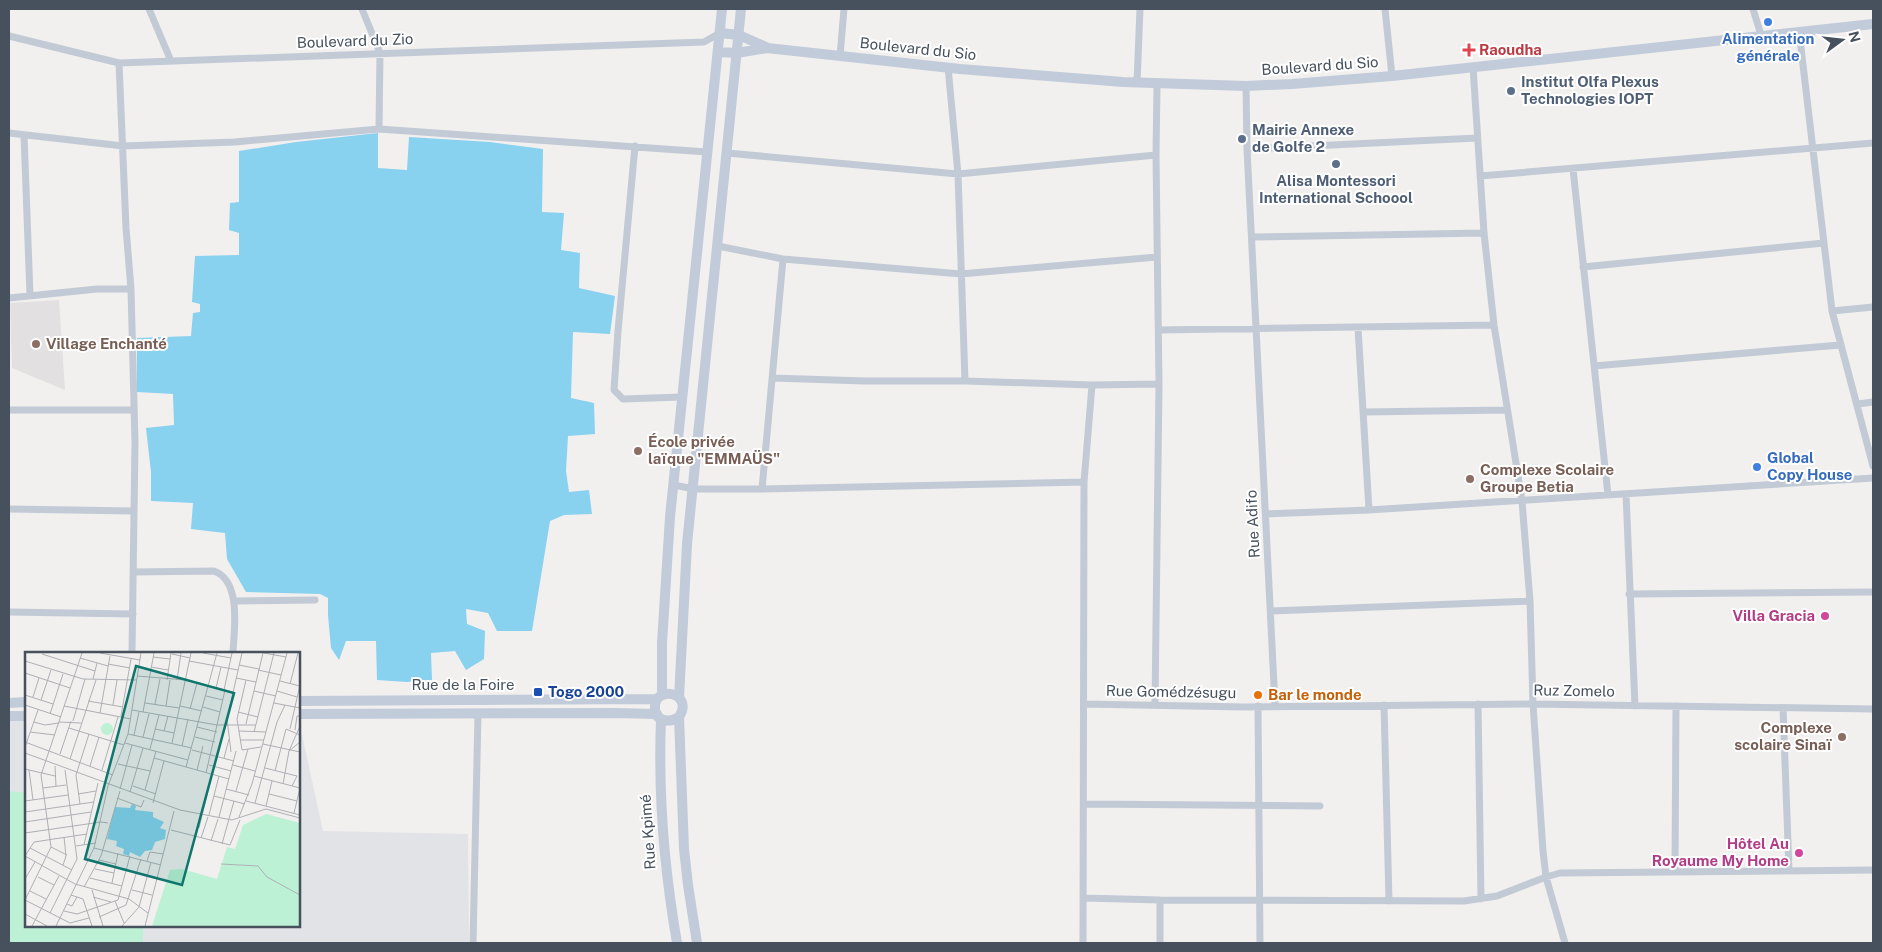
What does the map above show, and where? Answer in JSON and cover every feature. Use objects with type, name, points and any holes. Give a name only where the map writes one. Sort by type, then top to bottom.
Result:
[{"type":"main road","points":[[659,717],[655,709],[660,697],[668,542],[722,9]]},
{"type":"main road","points":[[697,943],[684,849],[679,717],[682,712],[682,706],[678,698],[687,544],[741,9]]},
{"type":"main road","name":"Boulevard du Sio","points":[[718,52],[737,53],[767,48],[948,68],[1137,83],[1246,86],[1392,76],[1873,24]]},
{"type":"main road","name":"Boulevard du Sio","points":[[720,33],[739,35],[767,48]]},
{"type":"main road","points":[[660,697],[670,694],[678,698]]},
{"type":"main road","name":"Rue de la Foire","points":[[300,700],[660,697]]},
{"type":"main road","points":[[9,703],[25,702]]},
{"type":"main road","points":[[300,714],[615,713],[659,717],[670,721],[679,717]]},
{"type":"main road","points":[[9,716],[25,716]]},
{"type":"main road","name":"Rue Kpimé","points":[[659,717],[663,848],[677,943]]},
{"type":"street","points":[[149,9],[171,61]]},
{"type":"street","points":[[362,9],[380,54],[379,129]]},
{"type":"street","points":[[840,56],[844,9]]},
{"type":"street","points":[[1137,83],[1140,9]]},
{"type":"street","points":[[1385,9],[1392,76]]},
{"type":"street","points":[[1753,9],[1761,35]]},
{"type":"street","points":[[1799,31],[1832,311],[1873,466]]},
{"type":"street","name":"Boulevard du Zio","points":[[9,36],[119,62],[704,42],[720,33]]},
{"type":"street","points":[[704,42],[718,52]]},
{"type":"street","points":[[119,62],[131,290],[134,410],[132,652]]},
{"type":"street","points":[[1474,67],[1484,233],[1494,325],[1522,500],[1530,601],[1534,704],[1546,876],[1566,943]]},
{"type":"street","points":[[948,68],[958,174],[966,381]]},
{"type":"street","points":[[1155,705],[1159,384],[1157,84]]},
{"type":"street","name":"Rue Adifo","points":[[1246,86],[1247,149],[1275,706]]},
{"type":"street","points":[[9,133],[123,146],[235,142],[379,129],[707,152]]},
{"type":"street","points":[[24,135],[30,295]]},
{"type":"street","points":[[1247,149],[1477,138]]},
{"type":"street","points":[[1480,176],[1873,143]]},
{"type":"street","points":[[635,146],[614,390],[623,398],[682,397]]},
{"type":"street","points":[[727,153],[958,174],[1156,155]]},
{"type":"street","points":[[1573,169],[1608,495]]},
{"type":"street","points":[[1252,237],[1484,233]]},
{"type":"street","points":[[1584,267],[1824,243]]},
{"type":"street","points":[[718,246],[783,259],[961,274],[1157,257]]},
{"type":"street","points":[[762,488],[783,259]]},
{"type":"street","points":[[9,298],[103,289],[131,290]]},
{"type":"street","points":[[1832,311],[1873,307]]},
{"type":"street","points":[[1159,330],[1494,325]]},
{"type":"street","points":[[1358,328],[1369,510]]},
{"type":"street","points":[[1594,366],[1840,345]]},
{"type":"street","points":[[772,378],[1092,385],[1159,384]]},
{"type":"street","points":[[1083,943],[1084,482],[1092,385]]},
{"type":"street","points":[[1858,404],[1873,402]]},
{"type":"street","points":[[9,410],[134,410]]},
{"type":"street","points":[[1363,412],[1508,410]]},
{"type":"street","points":[[1266,514],[1369,510],[1873,478]]},
{"type":"street","points":[[674,485],[694,488],[762,488],[1084,482]]},
{"type":"street","points":[[1626,494],[1635,706]]},
{"type":"street","points":[[9,509],[134,511]]},
{"type":"street","points":[[133,572],[214,571],[224,577],[234,601],[233,652]]},
{"type":"street","points":[[1629,594],[1873,592]]},
{"type":"street","points":[[234,601],[315,600]]},
{"type":"street","points":[[1271,611],[1530,601]]},
{"type":"street","points":[[9,612],[133,614]]},
{"type":"street","name":"Rue Gomédzésugu","points":[[1084,704],[1258,706]]},
{"type":"street","points":[[1478,704],[1481,899]]},
{"type":"street","name":"Ruz Zomelo","points":[[1275,706],[1534,704],[1873,709]]},
{"type":"street","points":[[1384,705],[1389,901]]},
{"type":"street","points":[[1260,943],[1258,706],[1275,706]]},
{"type":"street","points":[[1675,872],[1676,706]]},
{"type":"street","points":[[1783,708],[1789,870]]},
{"type":"street","points":[[473,943],[478,713]]},
{"type":"street","points":[[1084,804],[1320,806]]},
{"type":"street","points":[[1083,898],[1389,901],[1481,899],[1497,896],[1546,876],[1560,873],[1873,870]]},
{"type":"street","points":[[1160,900],[1160,943]]},
{"type":"shaded area","name":"Village Enchanté","points":[[59,300],[65,390],[12,368],[10,303]]},
{"type":"shaded area","points":[[9,721],[25,721],[25,927],[300,927],[300,726],[323,831],[468,834],[469,943],[9,943]]},
{"type":"green space","points":[[9,791],[25,793],[25,927],[143,927],[143,943],[9,943]]},
{"type":"water","points":[[378,133],[378,168],[407,170],[409,137],[490,142],[543,149],[542,212],[564,213],[561,250],[580,253],[579,288],[615,296],[610,334],[573,332],[571,398],[594,403],[595,434],[568,436],[566,471],[569,492],[589,490],[592,514],[564,515],[550,521],[532,631],[497,631],[488,613],[466,609],[467,624],[485,631],[484,659],[466,670],[455,651],[431,653],[432,680],[407,682],[377,680],[376,641],[346,641],[339,660],[331,648],[328,598],[320,594],[246,592],[227,559],[225,533],[191,529],[193,503],[151,501],[151,472],[146,428],[174,425],[173,394],[137,392],[137,338],[191,336],[193,313],[200,312],[200,304],[192,302],[195,256],[239,255],[239,233],[229,230],[230,203],[239,202],[239,151],[296,142]]},
{"type":"place","name":"Alimentation générale","points":[[1768,22]]},
{"type":"place","name":"Raoudha","points":[[1469,50]]},
{"type":"place","name":"Institut Olfa Plexus Technologies IOPT","points":[[1511,91]]},
{"type":"place","name":"Mairie Annexe de Golfe 2","points":[[1242,139]]},
{"type":"place","name":"Alisa Montessori International Schoool","points":[[1336,164]]},
{"type":"place","name":"Village Enchanté","points":[[36,344]]},
{"type":"place","name":"École privée laïque \"EMMAÜS\"","points":[[638,451]]},
{"type":"place","name":"Global Copy House","points":[[1757,467]]},
{"type":"place","name":"Complexe Scolaire Groupe Betia","points":[[1470,479]]},
{"type":"place","name":"Villa Gracia","points":[[1825,616]]},
{"type":"place","name":"Togo 2000","points":[[538,692]]},
{"type":"place","name":"Bar le monde","points":[[1258,695]]},
{"type":"place","name":"Complexe scolaire Sinaï","points":[[1842,737]]},
{"type":"place","name":"Hôtel Au Royaume My Home","points":[[1799,853]]}]
